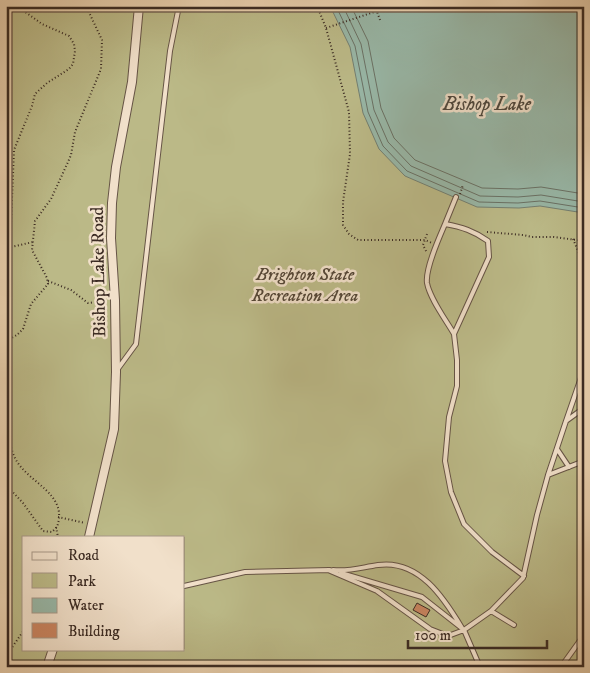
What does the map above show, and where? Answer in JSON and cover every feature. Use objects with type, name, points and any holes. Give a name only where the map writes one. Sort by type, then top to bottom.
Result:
[{"type":"street","name":"Bishop Lake Road","points":[[89,536],[114,429],[116,372],[115,300],[111,238],[112,203],[116,167],[132,82],[139,6]]},
{"type":"street","points":[[47,667],[53,650]]},
{"type":"lane","points":[[116,372],[136,344],[170,51],[179,6]]},
{"type":"lane","points":[[456,197],[437,244],[427,281],[430,293],[454,334],[457,360],[457,386],[449,417],[445,461],[450,492],[464,524],[492,552],[524,576]]},
{"type":"lane","points":[[445,224],[463,227],[488,240],[489,257],[454,334]]},
{"type":"lane","points":[[328,570],[378,591],[430,628],[448,636],[464,630],[491,611],[524,576],[548,475],[584,369]]},
{"type":"lane","points":[[566,422],[584,408]]},
{"type":"lane","points":[[557,449],[569,467]]},
{"type":"lane","points":[[548,475],[584,461]]},
{"type":"lane","points":[[185,586],[245,572],[351,570],[387,564],[417,573],[433,587],[450,608],[464,630],[480,667]]},
{"type":"lane","points":[[328,570],[422,596],[464,630]]},
{"type":"lane","points":[[491,611],[514,625]]},
{"type":"lane","points":[[561,667],[567,656],[584,635]]},
{"type":"path","points":[[6,252],[10,247],[14,150],[35,94],[47,83],[70,69],[73,64],[75,51],[74,44],[68,36],[42,24],[17,6]]},
{"type":"path","points":[[86,6],[102,40],[101,69],[74,132],[72,155],[51,199],[36,221],[32,250],[48,282],[71,290],[88,303],[115,300]]},
{"type":"path","points":[[317,6],[326,28],[349,112],[350,154],[343,202],[343,225],[349,234],[358,240],[424,240],[437,244]]},
{"type":"path","points":[[375,6],[380,20]]},
{"type":"path","points":[[326,28],[377,11]]},
{"type":"path","points":[[478,234],[496,232],[532,238],[554,237],[584,241]]},
{"type":"path","points":[[427,234],[423,248],[428,255]]},
{"type":"path","points":[[573,239],[584,265]]},
{"type":"path","points":[[10,247],[33,242]]},
{"type":"path","points":[[6,342],[23,329],[31,304],[45,289],[48,282]]},
{"type":"path","points":[[6,420],[8,436],[15,458],[29,475],[56,500],[58,523],[52,532],[43,531],[24,503],[9,488],[6,481]]},
{"type":"path","points":[[6,504],[9,488]]},
{"type":"path","points":[[58,517],[93,525]]},
{"type":"path","points":[[56,528],[58,536]]},
{"type":"path","points":[[7,667],[11,649],[22,633]]},
{"type":"green space","name":"Brighton State Recreation Area","points":[[6,6],[584,6],[584,667],[6,667]]},
{"type":"water","name":"Bishop Lake","points":[[330,6],[584,6],[584,213],[540,206],[519,208],[477,207],[405,176],[379,149],[363,113],[350,47]]},
{"type":"building","points":[[417,603],[430,610],[426,617],[413,610]]}]
